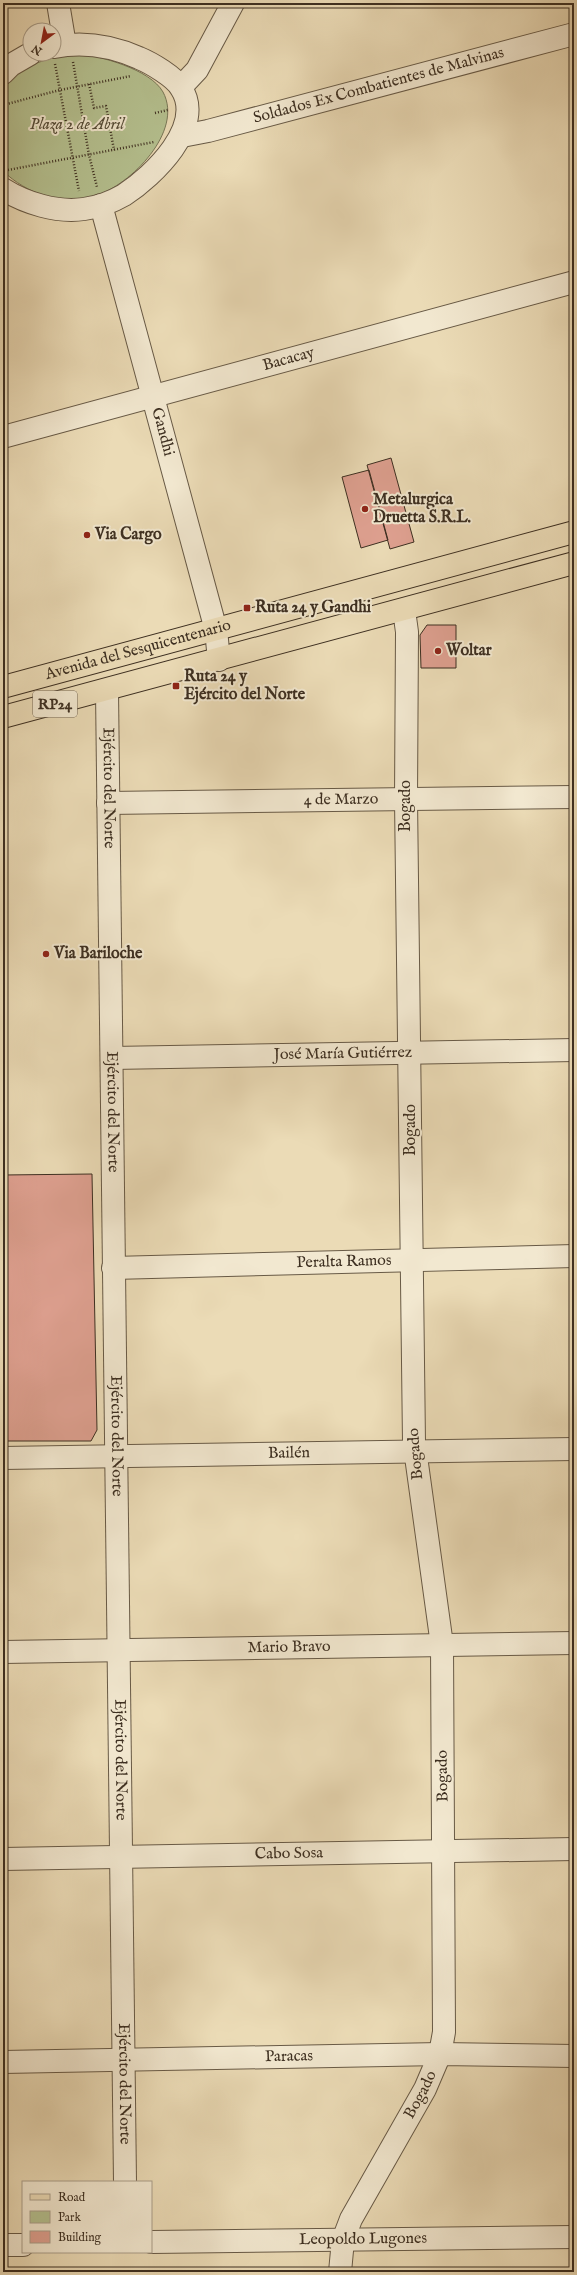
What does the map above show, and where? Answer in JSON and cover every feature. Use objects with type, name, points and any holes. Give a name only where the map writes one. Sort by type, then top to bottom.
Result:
[{"type":"main road","name":"Avenida del Sesquicentenario","points":[[3,687],[574,532]]},
{"type":"main road","name":"Avenida del Sesquicentenario","points":[[3,717],[107,691],[574,563]]},
{"type":"street","points":[[58,3],[59,22]]},
{"type":"street","points":[[181,88],[197,70],[233,3]]},
{"type":"street","name":"Soldados Ex Combatientes de Malvinas","points":[[182,136],[208,131],[574,34]]},
{"type":"street","points":[[3,189],[18,198],[43,206],[92,207],[124,195],[159,166],[182,136],[188,110],[181,88],[147,61],[123,51],[103,46],[62,49]]},
{"type":"street","points":[[3,73],[11,65],[22,59]]},
{"type":"street","name":"Gandhi","points":[[92,207],[152,396],[216,630],[219,660]]},
{"type":"street","name":"Bacacay","points":[[3,437],[574,282]]},
{"type":"street","name":"Bogado","points":[[340,2272],[343,2240],[351,2219],[425,2089],[440,2054],[444,2032],[442,1645],[414,1453],[406,800],[407,632],[404,610]]},
{"type":"street","name":"Ejército del Norte","points":[[107,691],[122,2061],[125,2181]]},
{"type":"street","name":"4 de Marzo","points":[[108,803],[406,800],[574,796]]},
{"type":"street","name":"José María Gutiérrez","points":[[112,1058],[574,1050]]},
{"type":"street","name":"Peralta Ramos","points":[[113,1268],[574,1256]]},
{"type":"street","name":"Bailén","points":[[3,1458],[116,1455],[414,1453],[574,1450]]},
{"type":"street","name":"Mario Bravo","points":[[3,1652],[574,1643]]},
{"type":"street","name":"Cabo Sosa","points":[[3,1859],[574,1850]]},
{"type":"street","name":"Paracas","points":[[3,2062],[440,2054],[574,2056]]},
{"type":"street","name":"Leopoldo Lugones","points":[[152,2242],[574,2237]]},
{"type":"street","points":[[3,2245],[22,2245]]},
{"type":"path","points":[[62,51],[77,87],[89,155],[92,207]]},
{"type":"path","points":[[61,62],[60,90],[73,158],[92,207]]},
{"type":"path","points":[[3,105],[60,90],[132,76]]},
{"type":"path","points":[[89,84],[94,108],[106,106],[114,150]]},
{"type":"path","points":[[3,171],[182,136]]},
{"type":"green space","name":"Plaza 2 de Abril","points":[[76,53],[98,57],[136,70],[157,84],[163,92],[168,107],[166,123],[160,139],[138,169],[124,181],[109,190],[83,199],[58,199],[34,192],[12,179],[3,171],[3,86],[10,78],[27,67],[39,62],[62,62],[62,56]]},
{"type":"building","points":[[391,458],[414,542],[390,549],[367,465]]},
{"type":"building","name":"Metalurgica Druetta S.R.L.","points":[[369,470],[388,540],[361,548],[342,477]]},
{"type":"building","name":"Woltar","points":[[427,625],[456,625],[456,668],[421,668],[420,635]]},
{"type":"building","points":[[92,1174],[97,1430],[91,1441],[3,1441],[3,1175]]},
{"type":"place","name":"Metalurgica Druetta S.R.L.","points":[[365,509]]},
{"type":"place","name":"Via Cargo","points":[[87,535]]},
{"type":"place","name":"Ruta 24 y Gandhi","points":[[247,608]]},
{"type":"place","name":"Woltar","points":[[438,651]]},
{"type":"place","name":"Ruta 24 y Ejército del Norte","points":[[176,686]]},
{"type":"place","name":"Via Bariloche","points":[[46,954]]}]
